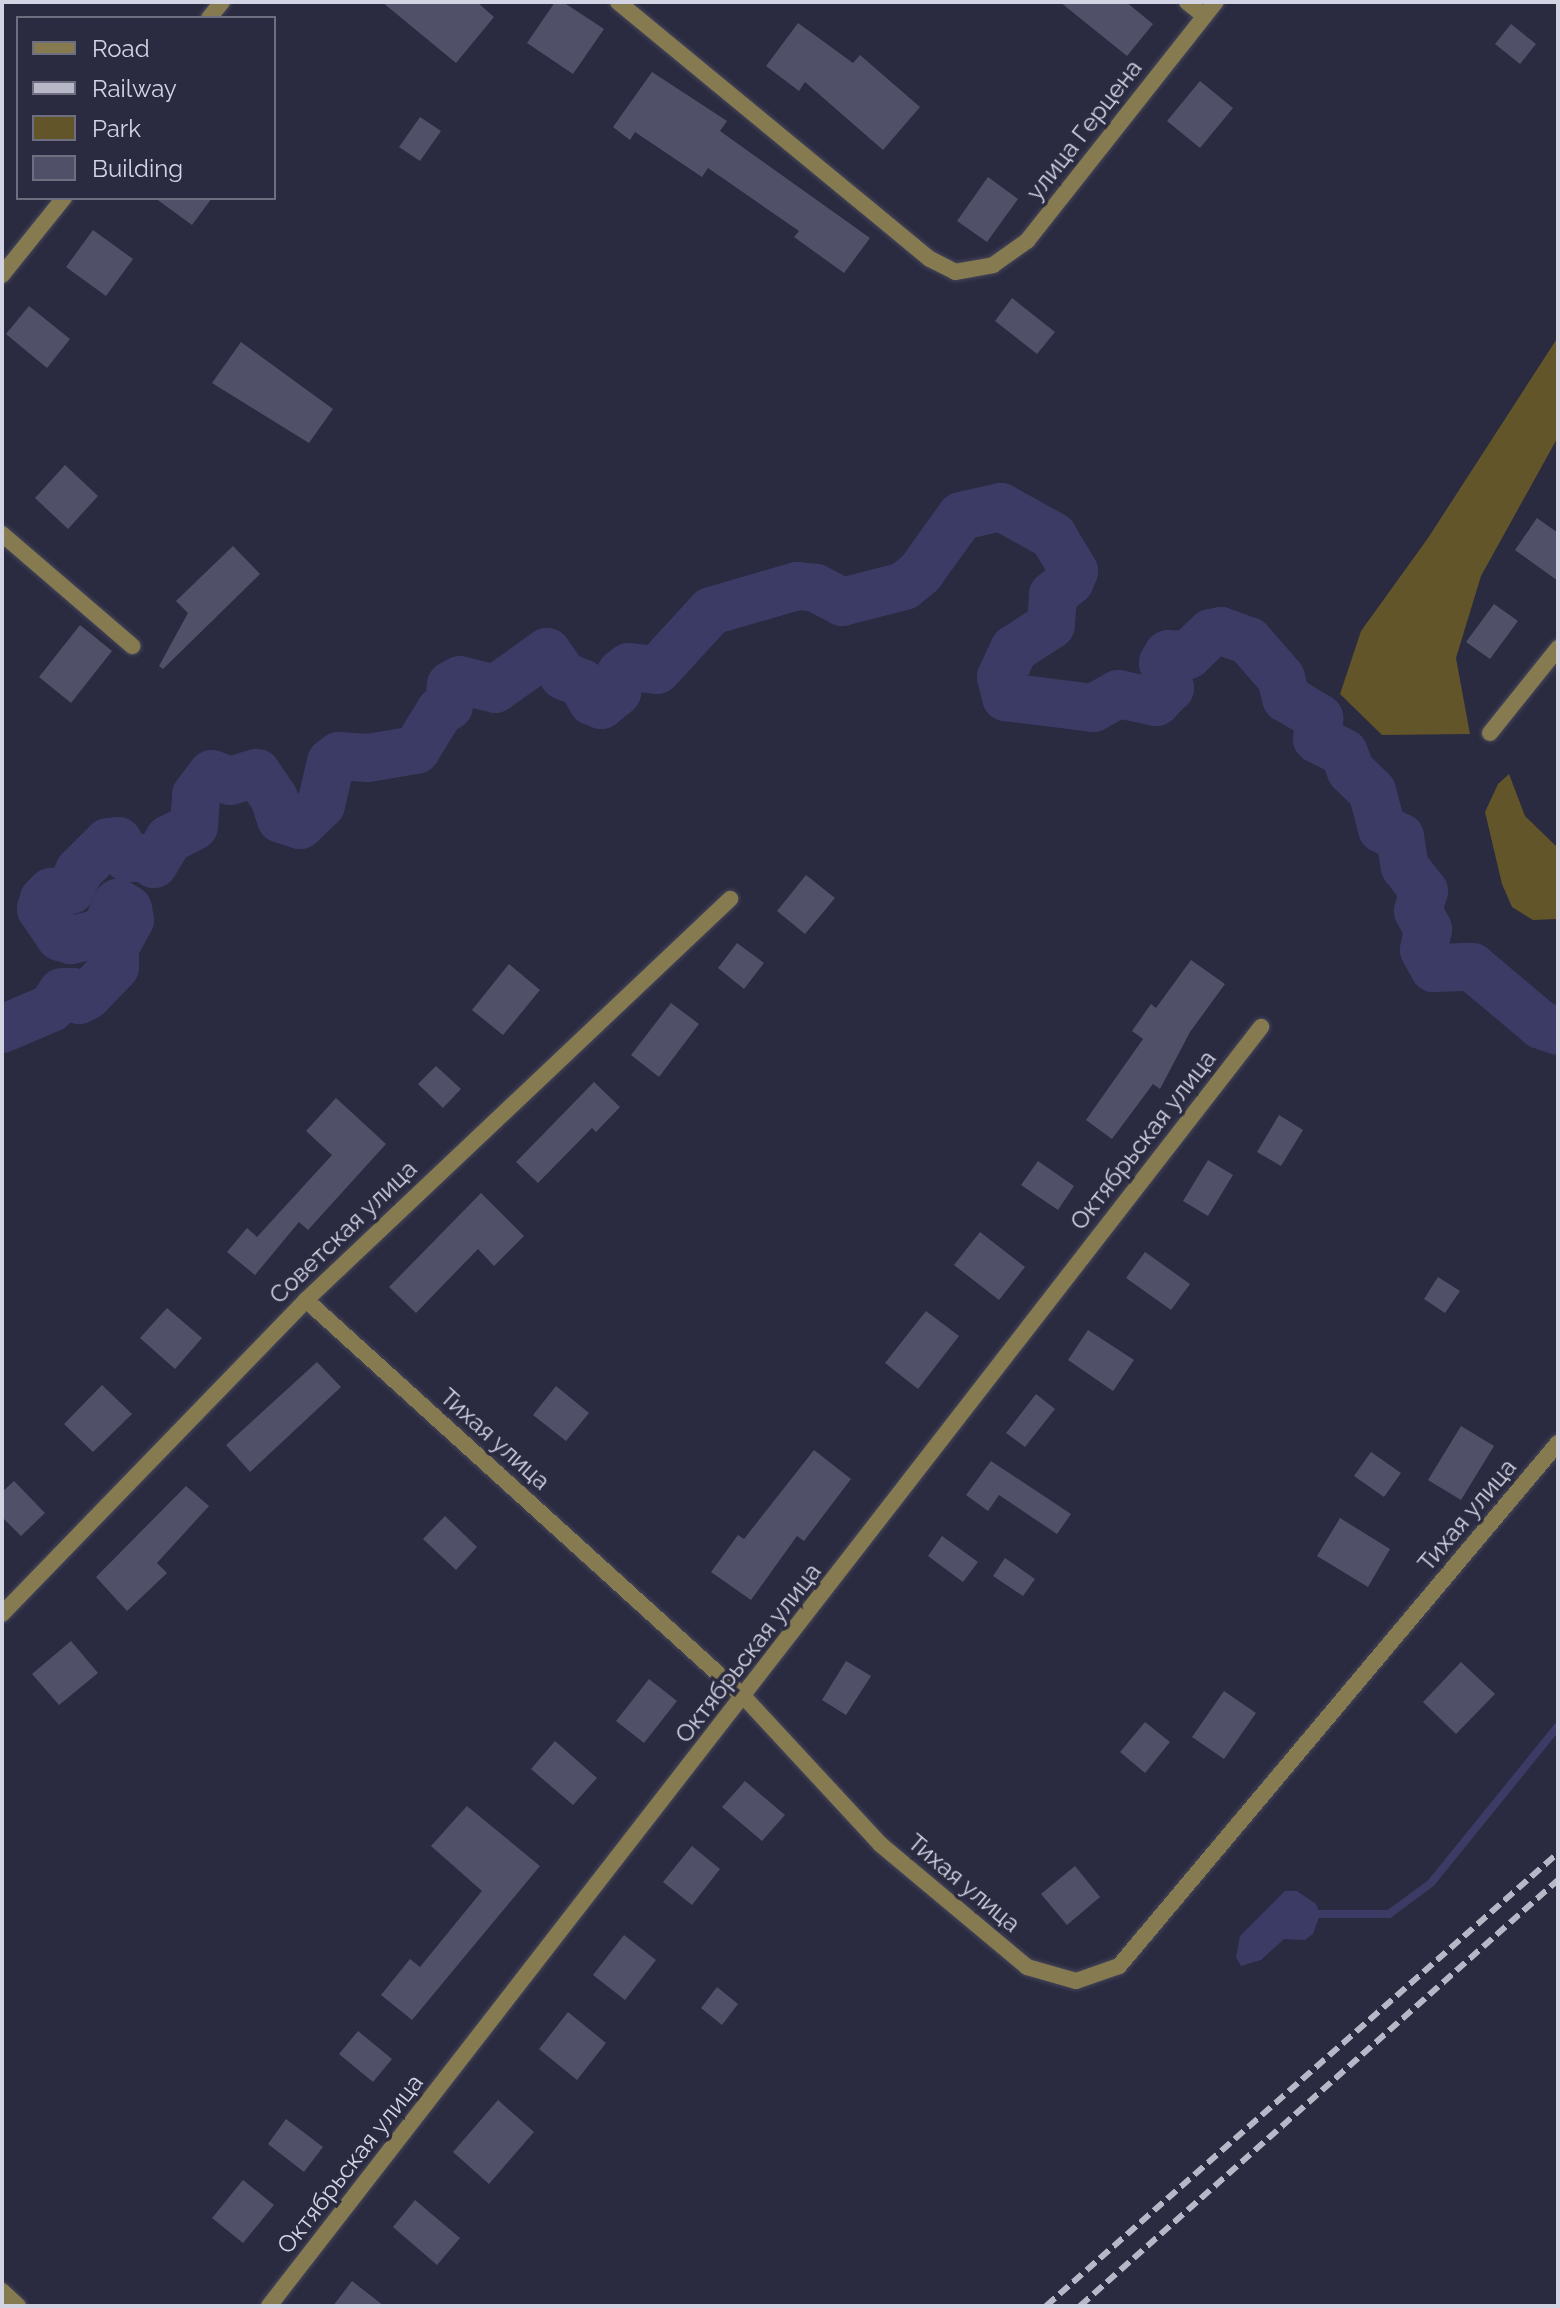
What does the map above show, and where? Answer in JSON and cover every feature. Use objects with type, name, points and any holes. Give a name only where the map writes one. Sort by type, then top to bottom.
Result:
[{"type":"street","name":"улица Герцена","points":[[618,2],[930,259],[955,272],[1003,260],[1027,241],[1216,2]]},
{"type":"street","points":[[1187,2],[1204,16]]},
{"type":"street","points":[[2,275],[62,200]]},
{"type":"street","points":[[2,534],[132,646]]},
{"type":"street","points":[[1490,733],[1558,648]]},
{"type":"street","name":"Советская улица","points":[[2,1614],[306,1300],[730,899]]},
{"type":"street","name":"Октябрьская улица","points":[[269,2306],[745,1698],[1261,1027]]},
{"type":"street","name":"Тихая улица","points":[[306,1300],[745,1698],[880,1844],[1027,1967],[1076,1981],[1119,1966],[1558,1443]]},
{"type":"street","points":[[2,2291],[18,2306]]},
{"type":"green space","points":[[1558,337],[1558,437],[1481,576],[1456,658],[1470,734],[1382,735],[1340,694],[1361,631],[1428,538]]},
{"type":"green space","points":[[1509,774],[1525,816],[1558,848],[1558,919],[1533,920],[1512,907],[1502,884],[1485,812],[1498,784]]},
{"type":"shaded area","points":[[1285,1891],[1297,1891],[1316,1904],[1320,1914],[1313,1934],[1305,1940],[1284,1939],[1261,1960],[1241,1966],[1236,1957],[1240,1936]]},
{"type":"building","points":[[382,2],[477,2],[494,17],[456,63]]},
{"type":"building","points":[[555,2],[563,2],[604,29],[573,74],[527,43]]},
{"type":"building","points":[[1060,2],[1126,2],[1153,24],[1127,56]]},
{"type":"building","points":[[798,23],[853,63],[860,55],[920,107],[883,150],[805,82],[799,91],[766,66]]},
{"type":"building","points":[[1511,24],[1536,44],[1520,64],[1495,44]]},
{"type":"building","points":[[652,72],[727,121],[720,131],[870,238],[844,273],[794,237],[799,231],[708,168],[702,177],[635,132],[630,140],[613,127]]},
{"type":"building","points":[[1200,81],[1233,108],[1200,148],[1167,121]]},
{"type":"building","points":[[420,117],[441,131],[420,161],[399,147]]},
{"type":"building","points":[[988,177],[1018,199],[987,242],[957,221]]},
{"type":"building","points":[[158,200],[211,200],[192,225]]},
{"type":"building","points":[[93,230],[133,259],[106,296],[66,267]]},
{"type":"building","points":[[1012,298],[1055,332],[1037,354],[995,321]]},
{"type":"building","points":[[29,306],[70,339],[47,368],[6,334]]},
{"type":"building","points":[[241,342],[333,409],[309,443],[212,383]]},
{"type":"building","points":[[65,465],[98,496],[68,529],[35,498]]},
{"type":"building","points":[[1537,518],[1558,533],[1558,581],[1515,550]]},
{"type":"building","points":[[233,546],[260,574],[163,669],[159,666],[188,613],[176,601]]},
{"type":"building","points":[[1494,604],[1518,621],[1490,659],[1466,642]]},
{"type":"building","points":[[80,625],[112,651],[71,703],[39,677]]},
{"type":"building","points":[[806,875],[835,898],[805,934],[777,911]]},
{"type":"building","points":[[737,943],[764,963],[744,989],[718,968]]},
{"type":"building","points":[[1191,960],[1225,984],[1190,1032],[1160,1089],[1153,1084],[1112,1139],[1086,1120],[1143,1039],[1132,1031],[1151,1004],[1156,1008]]},
{"type":"building","points":[[509,964],[540,990],[503,1035],[472,1010]]},
{"type":"building","points":[[671,1003],[699,1024],[659,1077],[631,1055]]},
{"type":"building","points":[[436,1066],[461,1089],[443,1108],[418,1084]]},
{"type":"building","points":[[594,1082],[620,1107],[596,1132],[592,1128],[538,1183],[516,1162]]},
{"type":"building","points":[[336,1098],[386,1144],[308,1230],[299,1222],[255,1275],[227,1252],[247,1228],[257,1237],[332,1155],[306,1131]]},
{"type":"building","points":[[1279,1115],[1303,1130],[1281,1166],[1257,1152]]},
{"type":"building","points":[[1208,1160],[1233,1175],[1208,1216],[1183,1201]]},
{"type":"building","points":[[1038,1161],[1074,1186],[1058,1210],[1021,1185]]},
{"type":"building","points":[[481,1193],[524,1236],[494,1266],[478,1249],[416,1313],[389,1287]]},
{"type":"building","points":[[980,1232],[1025,1267],[999,1300],[954,1265]]},
{"type":"building","points":[[1145,1252],[1190,1284],[1171,1310],[1126,1278]]},
{"type":"building","points":[[1438,1277],[1460,1291],[1445,1313],[1424,1299]]},
{"type":"building","points":[[167,1308],[202,1338],[175,1369],[140,1338]]},
{"type":"building","points":[[926,1311],[959,1336],[918,1389],[885,1363]]},
{"type":"building","points":[[1088,1330],[1134,1360],[1113,1391],[1068,1360]]},
{"type":"building","points":[[317,1362],[341,1387],[250,1472],[226,1445]]},
{"type":"building","points":[[102,1385],[132,1414],[93,1452],[64,1424]]},
{"type":"building","points":[[556,1386],[589,1413],[566,1441],[533,1415]]},
{"type":"building","points":[[1036,1394],[1055,1409],[1025,1447],[1006,1433]]},
{"type":"building","points":[[1461,1426],[1494,1446],[1461,1500],[1428,1480]]},
{"type":"building","points":[[814,1450],[851,1479],[804,1541],[797,1536],[751,1600],[711,1572],[738,1535],[744,1539]]},
{"type":"building","points":[[1371,1452],[1401,1473],[1384,1497],[1354,1476]]},
{"type":"building","points":[[991,1461],[1071,1514],[1057,1534],[999,1495],[988,1511],[966,1495]]},
{"type":"building","points":[[14,1481],[45,1513],[21,1536],[2,1517],[2,1492]]},
{"type":"building","points":[[186,1486],[209,1506],[157,1563],[167,1573],[127,1611],[96,1577]]},
{"type":"building","points":[[445,1516],[477,1547],[456,1570],[423,1539]]},
{"type":"building","points":[[1340,1518],[1390,1549],[1368,1587],[1317,1556]]},
{"type":"building","points":[[942,1536],[978,1562],[963,1582],[928,1556]]},
{"type":"building","points":[[1005,1558],[1035,1579],[1023,1596],[993,1576]]},
{"type":"building","points":[[71,1641],[98,1673],[59,1705],[32,1674]]},
{"type":"building","points":[[846,1661],[871,1676],[846,1715],[822,1700]]},
{"type":"building","points":[[1461,1662],[1495,1694],[1456,1734],[1423,1702]]},
{"type":"building","points":[[649,1679],[677,1701],[644,1743],[616,1721]]},
{"type":"building","points":[[1224,1691],[1256,1713],[1224,1759],[1192,1737]]},
{"type":"building","points":[[1145,1722],[1170,1742],[1145,1773],[1120,1752]]},
{"type":"building","points":[[555,1741],[597,1778],[573,1805],[531,1769]]},
{"type":"building","points":[[745,1781],[785,1815],[762,1841],[722,1807]]},
{"type":"building","points":[[467,1806],[540,1866],[412,2020],[381,1995],[410,1959],[420,1967],[482,1891],[431,1846]]},
{"type":"building","points":[[692,1846],[720,1869],[692,1905],[663,1882]]},
{"type":"building","points":[[1075,1866],[1100,1897],[1067,1925],[1041,1894]]},
{"type":"building","points":[[624,1935],[656,1960],[625,2000],[593,1975]]},
{"type":"building","points":[[717,1987],[738,2004],[722,2025],[701,2008]]},
{"type":"building","points":[[568,2012],[606,2043],[577,2080],[539,2049]]},
{"type":"building","points":[[358,2031],[392,2059],[373,2082],[339,2054]]},
{"type":"building","points":[[498,2100],[534,2132],[489,2184],[453,2152]]},
{"type":"building","points":[[286,2119],[323,2147],[304,2172],[268,2144]]},
{"type":"building","points":[[243,2180],[274,2205],[243,2243],[212,2218]]},
{"type":"building","points":[[415,2200],[460,2238],[437,2265],[393,2227]]},
{"type":"building","points":[[352,2281],[384,2306],[333,2306]]},
{"type":"waterway","points":[[2,1029],[51,1008],[62,992],[73,992],[79,1000],[87,996],[115,967],[115,947],[130,920],[128,909],[118,903],[104,932],[71,940],[60,937],[41,909],[44,899],[51,892],[71,890],[79,871],[108,842],[118,841],[128,858],[147,858],[154,864],[169,839],[194,826],[196,795],[212,774],[230,781],[257,773],[274,798],[281,819],[300,825],[321,805],[331,762],[339,756],[368,758],[416,750],[440,711],[449,706],[451,685],[460,680],[495,689],[547,652],[564,676],[582,683],[592,701],[601,705],[617,692],[621,673],[629,667],[657,670],[711,611],[797,586],[816,588],[842,602],[904,586],[920,573],[961,516],[1001,507],[1053,536],[1074,571],[1070,581],[1053,595],[1051,625],[1014,649],[1001,677],[1006,697],[1093,708],[1118,694],[1156,702],[1170,688],[1163,663],[1168,654],[1188,655],[1211,633],[1221,631],[1249,641],[1281,678],[1286,698],[1319,718],[1317,739],[1344,753],[1351,771],[1372,791],[1382,829],[1400,837],[1405,867],[1424,891],[1418,911],[1428,929],[1424,950],[1434,968],[1472,967],[1541,1025],[1558,1031]]},
{"type":"waterway","points":[[1320,1914],[1389,1914],[1431,1883],[1558,1726]]},
{"type":"railway","points":[[1046,2306],[1558,1853]]},
{"type":"railway","points":[[1080,2306],[1558,1880]]}]
